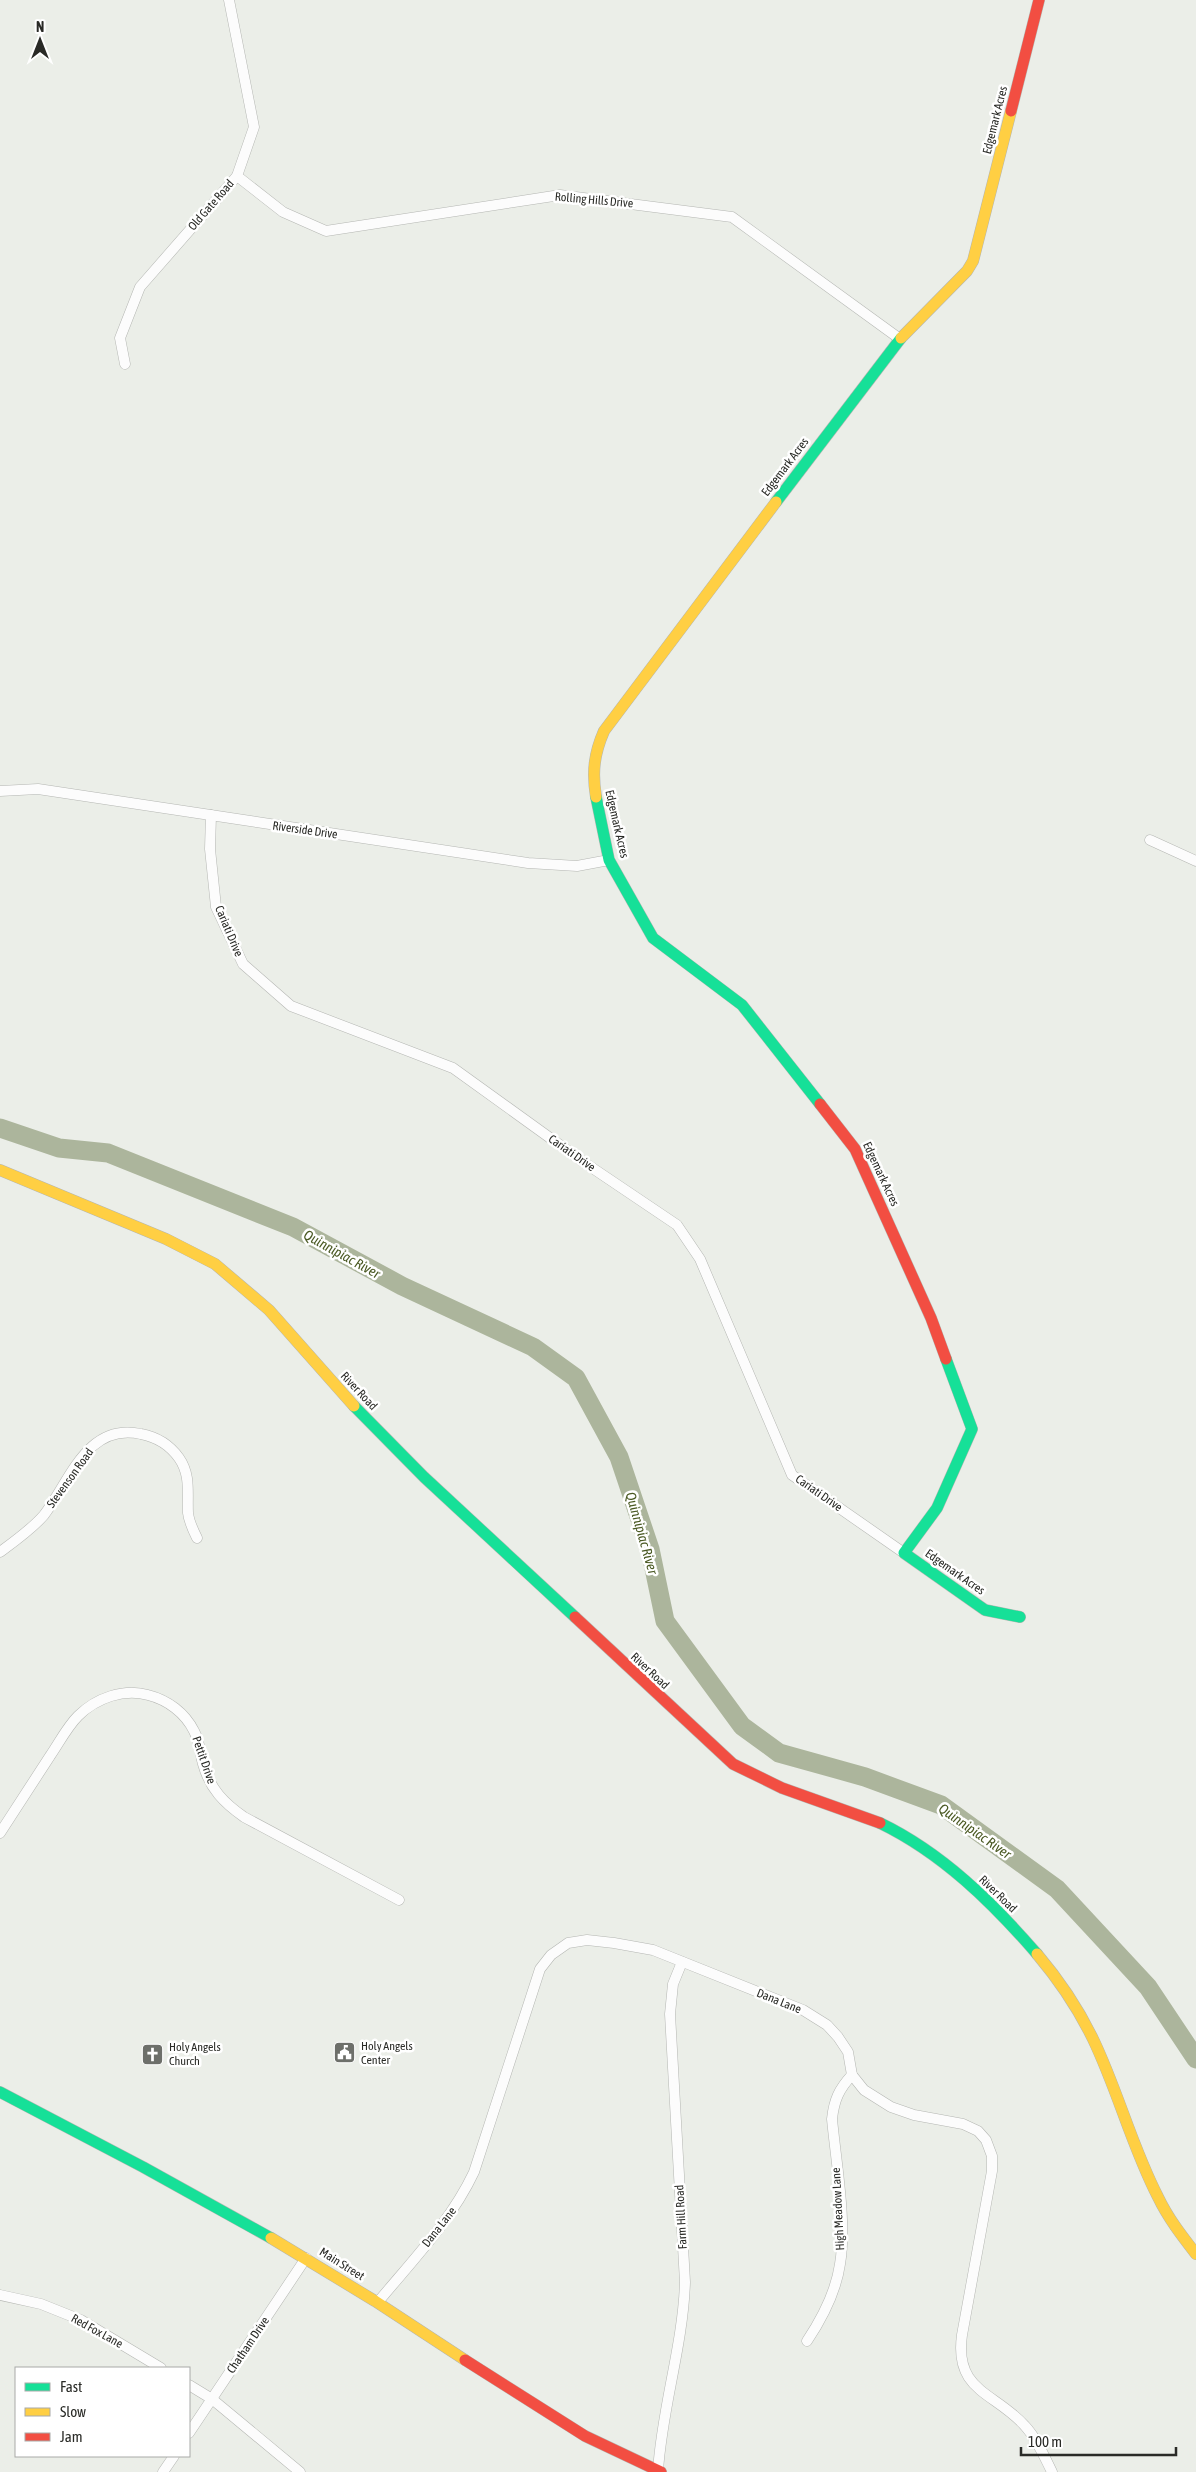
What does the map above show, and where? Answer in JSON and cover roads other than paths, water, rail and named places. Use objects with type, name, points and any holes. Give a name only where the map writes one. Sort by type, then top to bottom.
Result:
[{"type":"main road","name":"Edgemark Acres","points":[[1020,1617],[985,1610],[904,1553],[938,1508],[972,1429],[931,1318],[855,1149],[742,1005],[653,938],[609,860],[594,784],[593,765],[596,749],[604,731],[900,339],[967,271],[974,261],[1039,0]]},
{"type":"main road","name":"River Road","points":[[0,1170],[166,1239],[215,1264],[234,1278],[268,1310],[362,1415],[424,1477],[733,1764],[770,1785],[844,1809],[894,1828],[936,1857],[963,1880],[1034,1950],[1064,1989],[1078,2012],[1104,2064],[1155,2193],[1167,2215],[1191,2239],[1196,2254]]},
{"type":"main road","name":"Main Street","points":[[0,2092],[195,2194],[378,2302],[555,2420],[604,2448],[660,2472]]},
{"type":"street","name":"Old Gate Road","points":[[125,364],[120,338],[140,287],[237,176],[254,127],[229,0]]},
{"type":"street","name":"Rolling Hills Drive","points":[[237,176],[282,212],[326,231],[560,194],[732,217],[900,339]]},
{"type":"street","name":"Riverside Drive","points":[[0,791],[38,790],[536,864],[577,866],[609,860]]},
{"type":"street","name":"Cariati Drive","points":[[210,815],[210,849],[216,907],[243,964],[291,1006],[453,1068],[582,1161],[677,1225],[700,1259],[792,1475],[904,1553]]},
{"type":"street","points":[[1150,840],[1196,861]]},
{"type":"street","name":"Stevenson Road","points":[[0,1552],[43,1516],[85,1452],[102,1438],[118,1433],[136,1433],[153,1436],[168,1445],[179,1458],[187,1473],[188,1514],[197,1538]]},
{"type":"street","name":"Pettit Drive","points":[[0,1833],[78,1716],[107,1697],[122,1693],[141,1693],[158,1697],[173,1706],[186,1718],[195,1732],[208,1778],[216,1793],[228,1805],[244,1817],[399,1900]]},
{"type":"street","name":"Dana Lane","points":[[378,2302],[451,2213],[465,2192],[474,2172],[533,1984],[540,1969],[550,1955],[568,1943],[587,1940],[653,1950],[816,2017],[827,2025],[848,2052],[852,2075]]},
{"type":"street","name":"Farm Hill Road","points":[[660,2472],[660,2447],[684,2311],[685,2282],[670,2014],[673,1984],[682,1962]]},
{"type":"street","points":[[852,2075],[864,2090],[891,2106],[914,2115],[963,2124],[978,2131],[986,2140],[992,2156],[992,2171],[962,2335],[960,2350],[962,2365],[968,2379],[978,2390],[1024,2425],[1037,2442],[1052,2472]]},
{"type":"street","name":"High Meadow Lane","points":[[808,2341],[822,2318],[833,2292],[840,2265],[842,2229],[832,2119],[834,2103],[842,2086],[852,2075]]},
{"type":"street","name":"Chatham Drive","points":[[190,2432],[306,2258]]},
{"type":"street","name":"Red Fox Lane","points":[[0,2295],[41,2304],[81,2320],[159,2367]]},
{"type":"street","points":[[190,2386],[212,2399],[300,2472]]},
{"type":"street","points":[[163,2472],[173,2457]]},
{"type":"waterway","name":"Quinnipiac River","points":[[0,1128],[59,1148],[108,1153],[293,1227],[402,1286],[533,1347],[576,1378],[619,1457],[650,1549],[665,1621],[742,1726],[779,1753],[865,1777],[941,1805],[1057,1889],[1148,1987],[1196,2059]]},
{"type":"place","name":"Holy Angels Center","points":[[345,2053]]},
{"type":"place","name":"Holy Angels Church","points":[[153,2054]]}]
